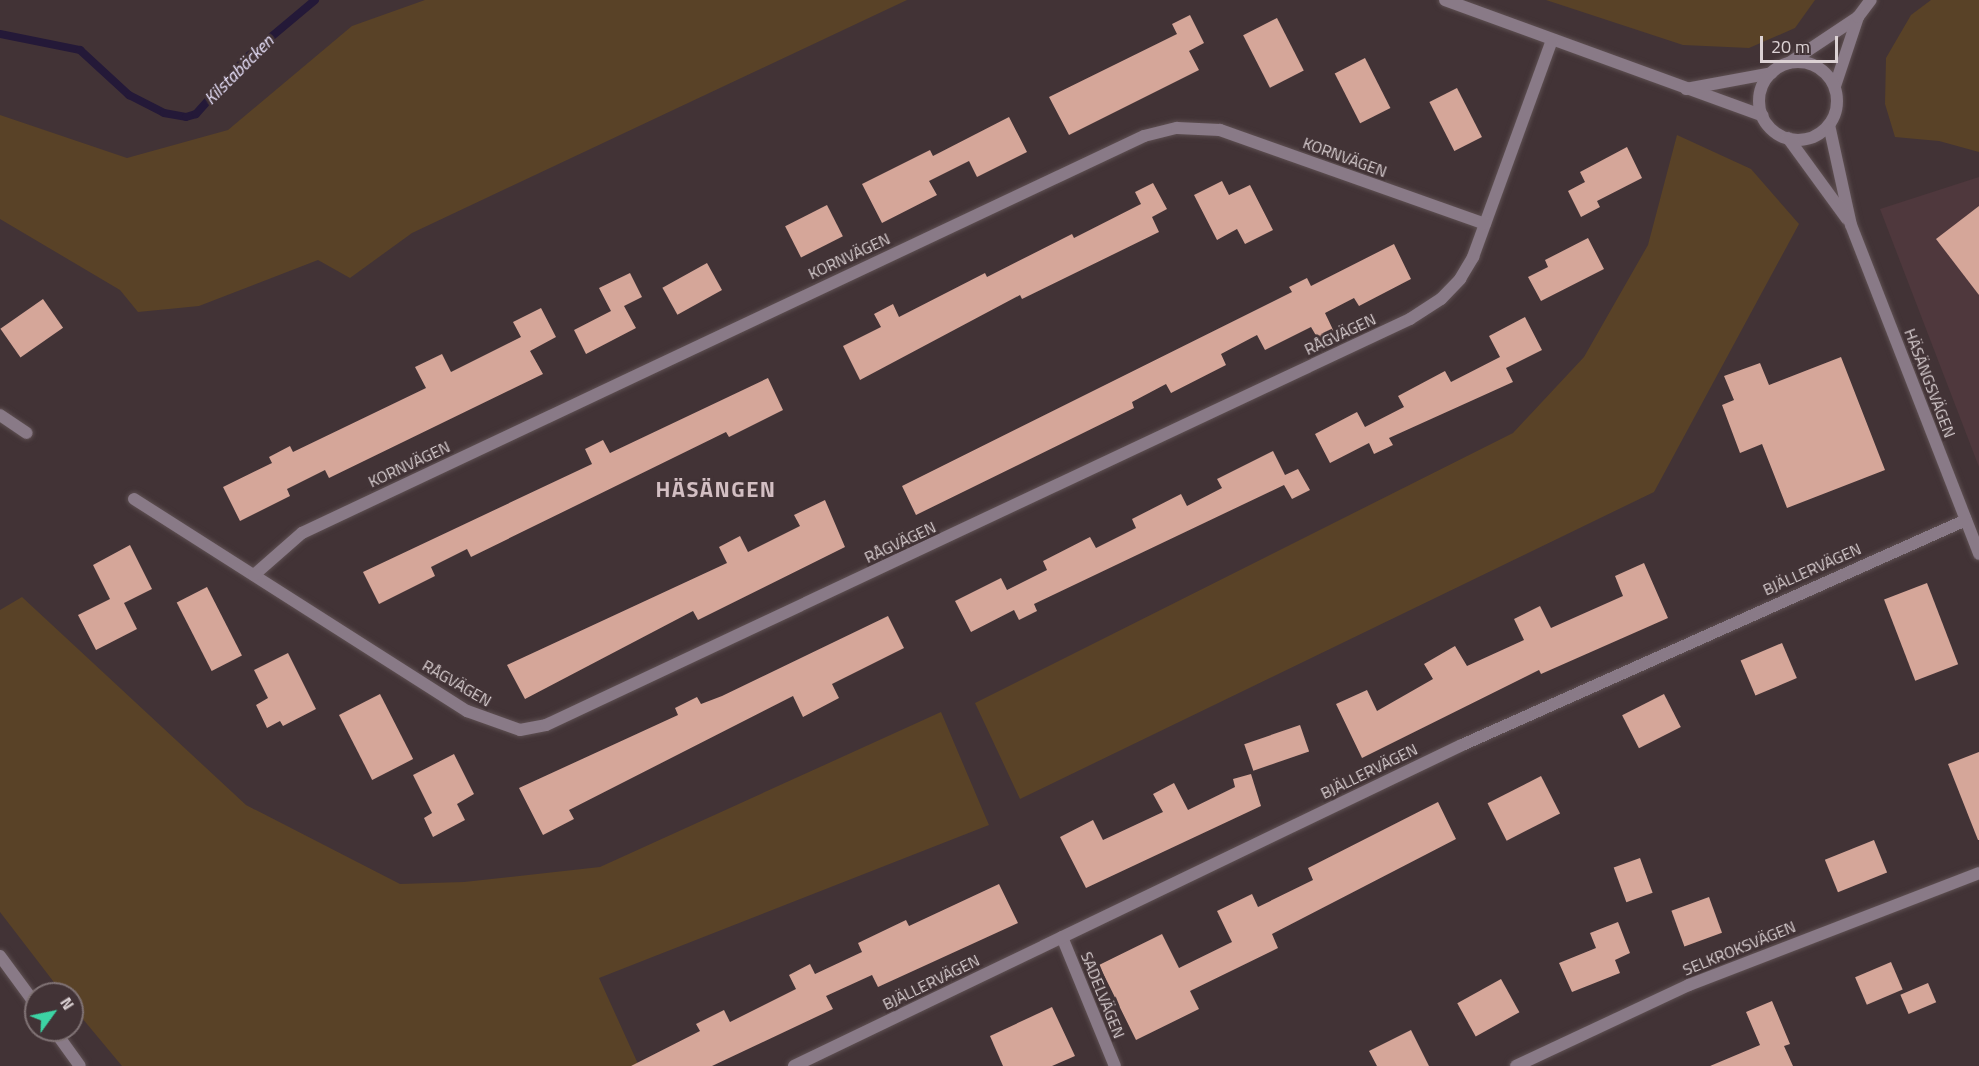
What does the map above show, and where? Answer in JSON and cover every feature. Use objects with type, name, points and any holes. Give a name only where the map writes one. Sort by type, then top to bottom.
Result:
[{"type":"street","points":[[1445,0],[1763,116]]},
{"type":"street","points":[[1686,89],[1772,73],[1858,17],[1871,0]]},
{"type":"street","points":[[1772,73],[1760,93],[1763,116],[1772,130],[1788,138],[1815,136],[1829,125],[1837,106],[1835,86],[1858,17]]},
{"type":"street","name":"RÅGVÄGEN","points":[[134,499],[467,711],[520,730],[546,725],[1410,319],[1460,279],[1485,224],[1552,40]]},
{"type":"street","points":[[1789,63],[1821,69],[1835,86]]},
{"type":"street","name":"HÄSÄNGSVÄGEN","points":[[1829,125],[1851,225],[1979,554]]},
{"type":"street","name":"KORNVÄGEN","points":[[254,575],[302,533],[1144,136],[1177,128],[1220,130],[1485,224]]},
{"type":"street","name":"HÄSÄNGSVÄGEN","points":[[1788,138],[1851,225]]},
{"type":"street","points":[[0,415],[27,432]]},
{"type":"street","name":"BJÄLLERVÄGEN","points":[[794,1066],[1462,745],[1966,519]]},
{"type":"street","name":"SELKROKSVÄGEN","points":[[1516,1066],[1698,981],[1979,873]]},
{"type":"street","name":"SADELVÄGEN","points":[[1062,937],[1115,1066]]},
{"type":"street","points":[[0,956],[24,989]]},
{"type":"street","points":[[63,1042],[80,1066]]},
{"type":"shaded area","points":[[425,0],[907,0],[412,233],[350,278],[318,260],[199,306],[138,312],[120,290],[0,219],[0,115],[127,158],[228,130],[352,26]]},
{"type":"shaded area","points":[[1546,0],[1815,0],[1795,28],[1749,48],[1683,45]]},
{"type":"shaded area","points":[[1931,0],[1979,0],[1979,152],[1939,141],[1895,137],[1885,104],[1886,58],[1911,15]]},
{"type":"shaded area","points":[[1677,135],[1751,169],[1799,224],[1654,492],[1020,799],[975,703],[1513,433],[1584,357],[1648,245]]},
{"type":"shaded area","points":[[1979,177],[1979,467],[1880,209]]},
{"type":"shaded area","points":[[22,597],[246,805],[400,884],[464,882],[600,867],[941,712],[989,825],[599,978],[639,1066],[122,1066],[84,1020],[84,982],[54,982],[0,912],[0,610]]},
{"type":"building","points":[[1190,15],[1204,43],[1189,51],[1199,70],[1069,135],[1049,97],[1177,34],[1172,24]]},
{"type":"building","points":[[1277,18],[1304,71],[1270,88],[1243,35]]},
{"type":"building","points":[[1365,58],[1390,108],[1360,123],[1335,73]]},
{"type":"building","points":[[1457,88],[1482,137],[1454,151],[1429,102]]},
{"type":"building","points":[[1009,117],[1027,152],[977,177],[969,161],[929,181],[937,195],[882,223],[862,184],[930,150],[933,156]]},
{"type":"building","points":[[1627,147],[1642,178],[1597,201],[1600,207],[1581,217],[1568,191],[1585,182],[1580,172]]},
{"type":"building","points":[[1222,181],[1229,195],[1250,185],[1273,230],[1245,244],[1237,229],[1217,240],[1194,195]]},
{"type":"building","points":[[1153,183],[1167,209],[1152,217],[1159,232],[1022,299],[1020,295],[860,380],[843,346],[881,327],[874,314],[893,304],[899,317],[985,273],[987,277],[1072,234],[1074,238],[1141,204],[1135,192]]},
{"type":"building","points":[[827,205],[843,236],[801,258],[785,226]]},
{"type":"building","points":[[1979,206],[1979,295],[1936,239]]},
{"type":"building","points":[[1588,238],[1604,269],[1541,301],[1528,277],[1548,267],[1545,260]]},
{"type":"building","points":[[1394,244],[1411,279],[1359,306],[1354,298],[1325,313],[1336,336],[1321,344],[1311,327],[1265,350],[1257,335],[1221,354],[1226,365],[1171,393],[1166,384],[1132,402],[1134,408],[916,515],[902,486],[1292,292],[1289,287],[1307,278],[1311,286]]},
{"type":"building","points":[[707,263],[722,290],[677,315],[662,288]]},
{"type":"building","points":[[630,273],[642,297],[624,306],[636,328],[586,354],[574,330],[611,311],[599,288]]},
{"type":"building","points":[[43,299],[63,328],[20,357],[0,329]]},
{"type":"building","points":[[541,308],[556,337],[530,351],[543,374],[329,478],[325,470],[287,489],[290,496],[240,521],[223,487],[272,463],[269,457],[290,446],[293,452],[426,388],[415,367],[442,354],[451,372],[521,337],[513,322]]},
{"type":"building","points":[[1525,317],[1542,350],[1506,368],[1513,382],[1389,438],[1393,445],[1374,454],[1369,443],[1330,463],[1315,434],[1357,412],[1365,427],[1404,407],[1398,396],[1445,371],[1451,382],[1500,357],[1489,336]]},
{"type":"building","points":[[1841,357],[1885,470],[1787,508],[1762,444],[1740,453],[1722,405],[1734,400],[1724,376],[1760,363],[1769,385]]},
{"type":"building","points":[[768,378],[783,410],[729,437],[726,432],[471,557],[467,549],[431,567],[435,576],[379,604],[363,572],[592,464],[585,449],[603,440],[610,453]]},
{"type":"building","points":[[1273,451],[1285,475],[1298,469],[1310,490],[1292,499],[1284,485],[1034,604],[1037,611],[1019,620],[1014,610],[971,632],[955,601],[1001,578],[1007,590],[1047,570],[1043,561],[1090,537],[1096,548],[1136,528],[1132,519],[1181,494],[1187,506],[1222,488],[1217,479]]},
{"type":"building","points":[[825,500],[845,547],[698,620],[693,611],[525,699],[507,665],[727,563],[719,547],[740,536],[748,552],[800,526],[794,515]]},
{"type":"building","points":[[130,545],[152,589],[124,603],[137,629],[96,650],[78,615],[110,599],[93,565]]},
{"type":"building","points":[[1644,563],[1668,618],[1541,674],[1539,670],[1362,758],[1336,704],[1367,690],[1377,711],[1433,679],[1424,664],[1455,646],[1467,666],[1524,640],[1514,619],[1540,606],[1551,628],[1623,596],[1615,576]]},
{"type":"building","points":[[1927,583],[1958,664],[1915,681],[1884,599]]},
{"type":"building","points":[[207,587],[242,656],[212,671],[177,602]]},
{"type":"building","points":[[888,616],[904,648],[832,684],[839,698],[803,717],[793,696],[569,810],[574,819],[543,835],[519,788],[678,715],[675,708],[697,697],[701,704],[722,696]]},
{"type":"building","points":[[1782,643],[1797,678],[1755,696],[1741,661]]},
{"type":"building","points":[[288,653],[316,709],[283,726],[280,721],[267,728],[256,705],[268,698],[254,670]]},
{"type":"building","points":[[380,694],[413,759],[372,780],[339,715]]},
{"type":"building","points":[[1664,694],[1681,727],[1639,748],[1622,715]]},
{"type":"building","points":[[1300,725],[1309,751],[1253,771],[1244,744]]},
{"type":"building","points":[[1979,752],[1979,840],[1978,840],[1948,764]]},
{"type":"building","points":[[454,754],[474,794],[457,804],[465,820],[433,837],[424,818],[432,813],[413,775]]},
{"type":"building","points":[[1251,774],[1261,806],[1086,888],[1060,837],[1093,820],[1103,840],[1163,812],[1153,794],[1174,783],[1188,810],[1235,787],[1233,779]]},
{"type":"building","points":[[1541,776],[1560,813],[1507,841],[1488,803]]},
{"type":"building","points":[[1438,802],[1456,839],[1272,934],[1278,948],[1190,991],[1199,1009],[1136,1040],[1099,965],[1162,934],[1179,968],[1232,942],[1217,911],[1252,894],[1258,907],[1313,880],[1308,868]]},
{"type":"building","points":[[1874,840],[1887,872],[1838,892],[1825,860]]},
{"type":"building","points":[[1640,858],[1653,893],[1626,902],[1614,868]]},
{"type":"building","points":[[999,884],[1018,923],[878,987],[872,975],[826,996],[833,1009],[712,1066],[631,1066],[700,1031],[696,1024],[724,1010],[730,1022],[796,989],[789,975],[810,964],[815,974],[862,952],[858,943],[906,920],[909,926]]},
{"type":"building","points":[[1709,897],[1722,933],[1684,946],[1671,911]]},
{"type":"building","points":[[1618,922],[1630,953],[1615,960],[1620,973],[1572,992],[1559,963],[1596,948],[1590,933]]},
{"type":"building","points":[[1891,962],[1903,990],[1867,1005],[1855,977]]},
{"type":"building","points":[[1501,979],[1519,1012],[1476,1036],[1457,1003]]},
{"type":"building","points":[[1928,983],[1936,1002],[1909,1014],[1900,995]]},
{"type":"building","points":[[1772,1001],[1790,1044],[1784,1046],[1793,1066],[1710,1066],[1760,1045],[1746,1012]]},
{"type":"building","points":[[1052,1007],[1075,1056],[1052,1066],[1003,1066],[990,1036]]},
{"type":"building","points":[[1411,1030],[1429,1066],[1377,1066],[1369,1051]]},
{"type":"waterway","name":"Kilstabäcken","points":[[0,34],[80,50],[129,95],[164,113],[186,117],[196,114],[246,58],[315,0]]},
{"type":"district","name":"HÄSÄNGEN","points":[[716,490]]}]
